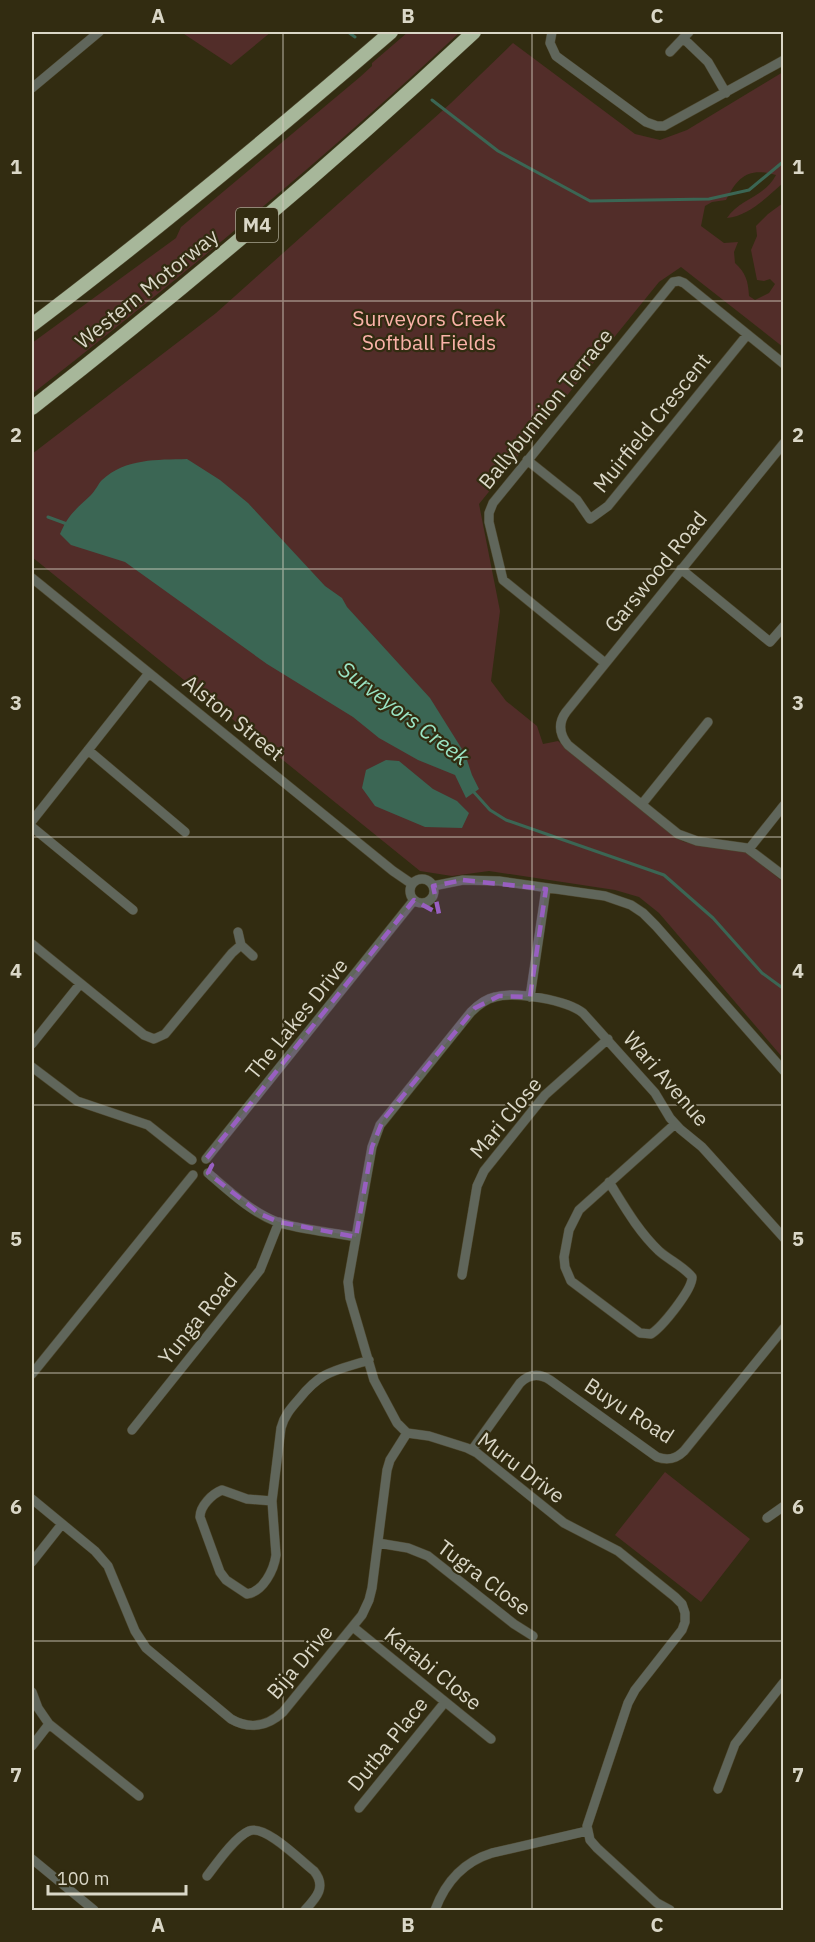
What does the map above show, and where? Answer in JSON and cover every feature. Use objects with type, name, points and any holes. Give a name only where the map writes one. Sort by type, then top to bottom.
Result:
[{"type":"highway","name":"Western Motorway","points":[[32,325],[289,120],[391,32]]},
{"type":"highway","name":"Western Motorway","points":[[32,408],[212,264],[365,132],[474,32]]},
{"type":"street","points":[[32,88],[88,35],[99,32]]},
{"type":"street","points":[[552,32],[550,44],[556,56],[654,125],[664,126],[783,60]]},
{"type":"street","points":[[670,52],[686,35],[708,62],[726,93]]},
{"type":"street","name":"Ballybunnion Terrace","points":[[605,663],[508,585],[501,576],[489,522],[490,510],[495,500],[673,282],[684,283],[783,364]]},
{"type":"street","name":"Muirfield Crescent","points":[[527,460],[577,500],[590,519],[608,506],[747,335]]},
{"type":"street","name":"Garswood Road","points":[[642,804],[568,745],[563,738],[560,726],[566,712],[783,443]]},
{"type":"street","points":[[681,569],[770,642],[783,626]]},
{"type":"street","name":"Alston Street","points":[[32,578],[412,884]]},
{"type":"street","points":[[32,821],[149,674]]},
{"type":"street","points":[[708,722],[642,804],[674,831],[687,838],[749,849],[783,876]]},
{"type":"street","points":[[88,750],[185,832]]},
{"type":"street","points":[[749,849],[783,805]]},
{"type":"street","points":[[32,827],[133,910]]},
{"type":"street","points":[[425,879],[433,886],[433,894],[429,900],[422,903],[414,900],[410,894],[412,884],[425,879]]},
{"type":"street","points":[[433,886],[463,880],[499,881],[605,896],[632,905],[643,913],[783,1071]]},
{"type":"street","points":[[407,1433],[399,1426],[380,1395],[348,1287],[372,1147],[383,1120],[475,1008],[499,996],[530,997],[546,889]]},
{"type":"street","name":"The Lakes Drive","points":[[206,1159],[414,900]]},
{"type":"street","points":[[238,932],[241,945],[253,956]]},
{"type":"street","points":[[32,944],[144,1035],[158,1038],[165,1034],[232,952],[241,945]]},
{"type":"street","points":[[32,1044],[80,984]]},
{"type":"street","name":"Wari Avenue","points":[[530,997],[572,1005],[583,1013],[655,1093],[675,1124],[702,1147],[783,1238]]},
{"type":"street","name":"Mari Close","points":[[462,1275],[477,1186],[484,1171],[545,1095],[608,1039]]},
{"type":"street","points":[[32,1067],[77,1101],[148,1125],[192,1160]]},
{"type":"street","points":[[609,1182],[649,1241],[692,1277],[688,1290],[658,1329],[651,1334],[640,1333],[575,1285],[568,1276],[564,1257],[573,1220],[583,1206],[609,1182],[675,1124]]},
{"type":"street","points":[[192,1160],[200,1157],[206,1159],[210,1167],[208,1173],[202,1177],[193,1175]]},
{"type":"street","points":[[192,1160],[190,1166],[193,1175]]},
{"type":"street","points":[[208,1173],[252,1208],[279,1222],[356,1237]]},
{"type":"street","points":[[32,1374],[193,1175]]},
{"type":"street","name":"Yunga Road","points":[[132,1430],[260,1270],[279,1222]]},
{"type":"street","name":"Buyu Road","points":[[472,1450],[520,1383],[530,1376],[537,1375],[550,1380],[657,1457],[671,1459],[684,1451],[783,1328]]},
{"type":"street","points":[[272,1502],[247,1498],[222,1490],[214,1494],[200,1511],[200,1517],[220,1572],[226,1580],[248,1594],[258,1589],[275,1564],[272,1502],[281,1428],[287,1413],[317,1378],[369,1360]]},
{"type":"street","name":"Muru Drive","points":[[407,1433],[429,1436],[472,1450],[568,1526],[623,1554],[675,1597],[684,1608],[685,1622],[682,1630],[637,1687],[628,1703],[589,1816],[587,1831]]},
{"type":"street","name":"Bija Drive","points":[[32,1499],[95,1551],[108,1566],[135,1631],[146,1648],[227,1716],[238,1723],[261,1725],[279,1716],[365,1610],[369,1600],[388,1465],[407,1433]]},
{"type":"street","points":[[767,1518],[783,1506]]},
{"type":"street","points":[[32,1562],[62,1524]]},
{"type":"street","name":"Tugra Close","points":[[378,1543],[408,1548],[428,1556],[514,1624],[533,1636]]},
{"type":"street","name":"Karabi Close","points":[[353,1627],[491,1739]]},
{"type":"street","points":[[718,1789],[735,1743],[783,1682]]},
{"type":"street","points":[[32,1692],[38,1708],[49,1724],[139,1796]]},
{"type":"street","name":"Dutba Place","points":[[359,1808],[445,1702]]},
{"type":"street","points":[[32,1746],[49,1724]]},
{"type":"street","points":[[207,1876],[243,1835],[251,1831],[263,1831],[314,1871],[320,1880],[319,1894],[305,1911]]},
{"type":"street","points":[[435,1911],[444,1890],[460,1870],[479,1858],[587,1831],[597,1848],[657,1903],[670,1911]]},
{"type":"street","points":[[32,1859],[94,1911]]},
{"type":"highlighted area","points":[[463,880],[546,889],[530,997],[499,996],[475,1008],[383,1120],[372,1147],[356,1237],[279,1222],[260,1214],[208,1173],[212,1165],[206,1159],[414,900],[439,914],[433,886]]},
{"type":"green space","points":[[181,32],[271,32],[231,65]]},
{"type":"green space","points":[[408,32],[460,32],[250,218],[32,394],[32,343],[176,238],[181,227],[360,77],[372,66],[372,63]]},
{"type":"green space","name":"Surveyors Creek Softball Fields","points":[[513,43],[635,134],[660,140],[687,130],[783,72],[783,183],[750,210],[727,218],[738,206],[765,188],[776,175],[758,172],[745,176],[735,185],[726,200],[712,202],[705,206],[701,226],[724,243],[738,242],[734,252],[735,263],[746,278],[749,296],[755,300],[769,293],[775,284],[770,279],[757,280],[751,250],[757,236],[756,226],[783,203],[783,347],[681,267],[659,282],[479,504],[500,611],[491,681],[506,701],[537,726],[543,744],[558,741],[677,838],[684,842],[747,852],[783,882],[783,1058],[659,913],[639,897],[615,890],[489,871],[452,876],[420,871],[32,557],[32,454],[216,313],[451,103]]},
{"type":"green space","points":[[665,1472],[750,1539],[701,1602],[615,1535]]},
{"type":"water","points":[[187,459],[220,480],[248,503],[325,586],[342,598],[347,607],[430,698],[465,754],[479,789],[466,798],[455,775],[418,760],[379,738],[353,717],[267,664],[125,562],[71,545],[60,534],[73,513],[111,473],[142,462]]},
{"type":"water","points":[[386,760],[399,761],[433,789],[457,801],[469,813],[462,828],[425,827],[375,806],[362,788],[366,770]]},
{"type":"waterway","points":[[348,32],[355,37]]},
{"type":"waterway","points":[[432,100],[498,151],[590,201],[709,199],[749,190],[784,161]]},
{"type":"waterway","name":"Surveyors Creek","points":[[48,517],[67,524]]},
{"type":"waterway","name":"Surveyors Creek","points":[[472,790],[490,810],[506,820],[664,875],[713,918],[762,973],[784,989]]}]
